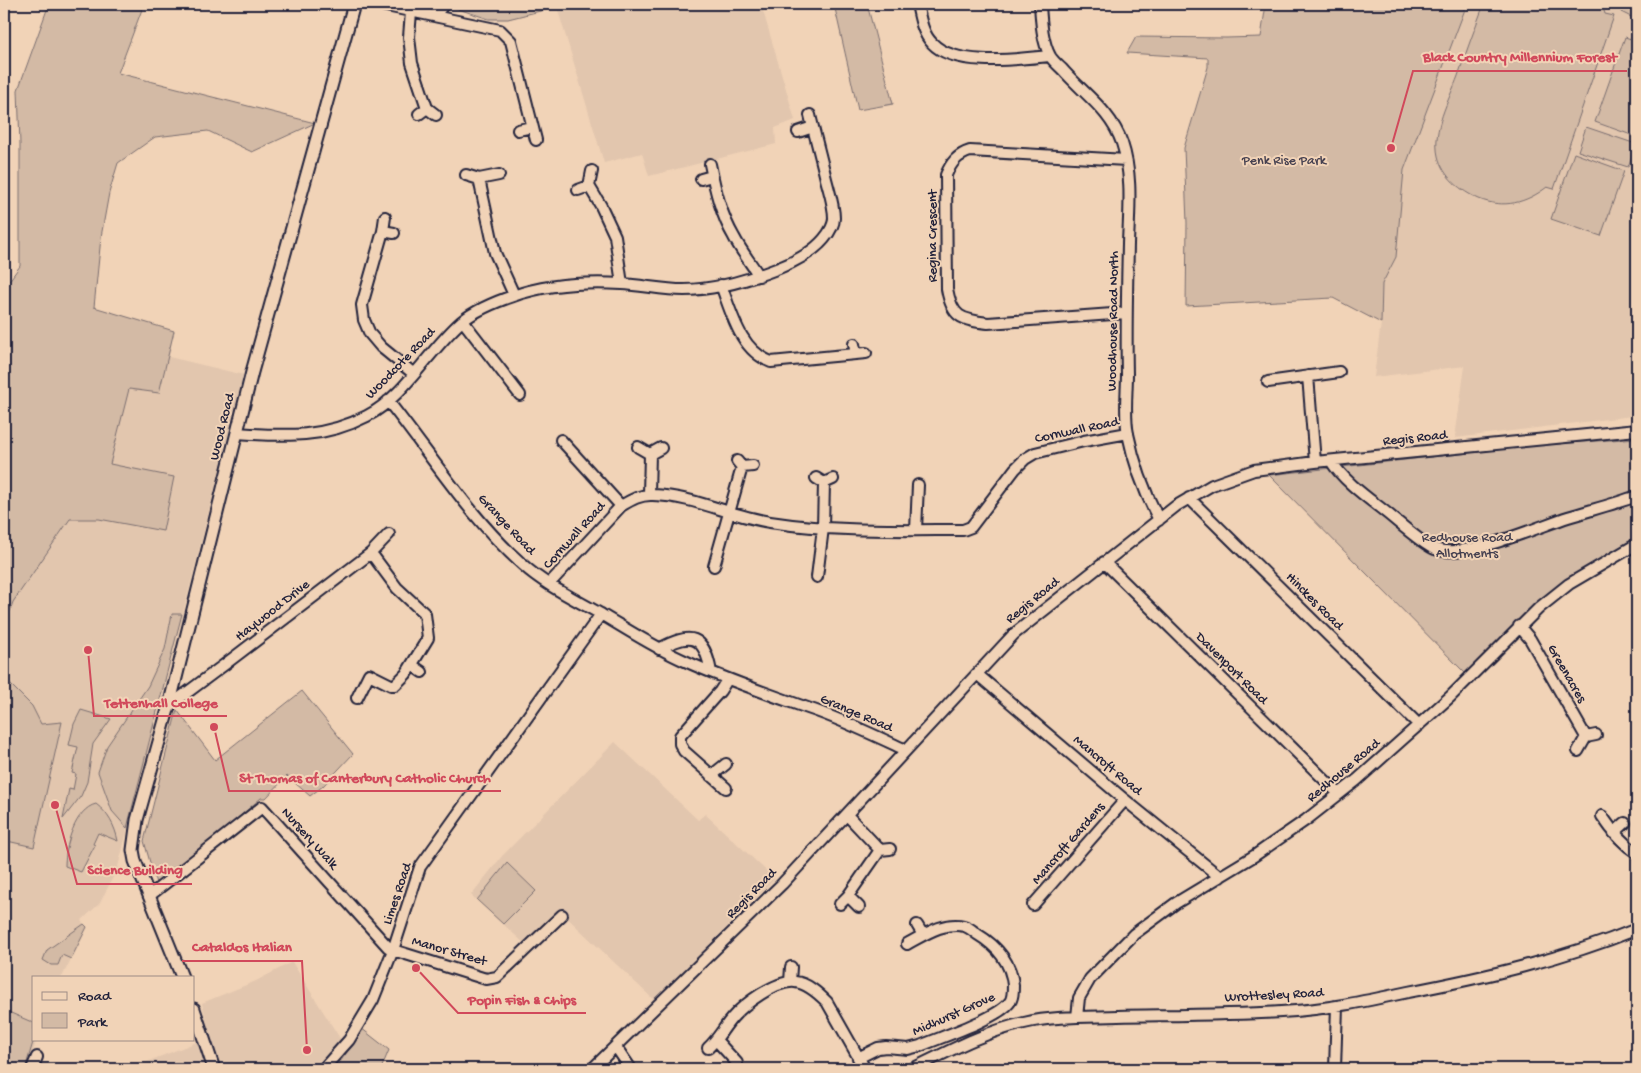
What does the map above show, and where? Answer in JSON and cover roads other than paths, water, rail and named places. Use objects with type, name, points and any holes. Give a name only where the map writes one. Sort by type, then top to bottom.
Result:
[{"type":"street","name":"Wood Road","points":[[149,896],[133,850],[137,820],[169,706],[252,372],[354,4]]},
{"type":"street","points":[[377,4],[500,30],[511,40],[536,140]]},
{"type":"street","points":[[434,15],[444,4]]},
{"type":"street","points":[[917,4],[921,22],[932,43],[942,50],[959,58],[1010,60],[1050,56],[1044,39],[1040,4]]},
{"type":"street","points":[[411,12],[409,37],[412,63],[423,111],[436,115]]},
{"type":"street","name":"Woodhouse Road North","points":[[1050,56],[1071,79],[1094,99],[1112,120],[1122,143],[1126,160],[1130,183],[1126,313],[1128,434],[1141,479],[1159,520]]},
{"type":"street","name":"Woodcote Road","points":[[237,433],[294,436],[325,432],[347,426],[369,415],[388,401],[449,333],[463,321],[480,310],[514,295],[572,284],[622,284],[686,290],[721,285],[759,276],[795,261],[823,240],[832,229],[834,218],[830,194],[810,115]]},
{"type":"street","points":[[518,130],[532,127]]},
{"type":"street","points":[[798,132],[813,127]]},
{"type":"street","name":"Regina Crescent","points":[[1126,160],[970,151],[956,158],[950,165],[946,175],[946,194],[947,288],[950,304],[954,312],[964,319],[988,323],[1126,313]]},
{"type":"street","points":[[710,164],[728,225],[734,238],[759,276]]},
{"type":"street","points":[[592,171],[589,186],[615,236],[622,284]]},
{"type":"street","points":[[466,175],[479,179],[499,175]]},
{"type":"street","points":[[701,179],[712,176]]},
{"type":"street","points":[[479,179],[495,253],[514,295]]},
{"type":"street","points":[[578,190],[589,186]]},
{"type":"street","points":[[385,217],[362,305],[364,320],[370,334],[381,347],[414,374]]},
{"type":"street","points":[[383,230],[394,234]]},
{"type":"street","points":[[721,285],[742,338],[761,358],[771,362],[855,349],[866,353]]},
{"type":"street","points":[[463,321],[520,395]]},
{"type":"street","points":[[1268,382],[1340,372]]},
{"type":"street","points":[[1308,376],[1315,462]]},
{"type":"street","name":"Grange Road","points":[[388,401],[418,438],[451,484],[506,549],[524,566],[549,584],[659,649],[727,680],[822,713],[906,750]]},
{"type":"street","name":"Regis Road","points":[[592,1069],[782,884],[1014,634],[1104,562],[1189,498],[1212,485],[1254,470],[1315,462],[1637,430]]},
{"type":"street","name":"Cornwall Road","points":[[549,584],[621,506],[650,494],[686,498],[751,519],[772,523],[822,528],[963,530],[971,527],[1015,469],[1034,453],[1084,441],[1128,434]]},
{"type":"street","name":"Cornwall Road","points":[[561,440],[621,506]]},
{"type":"street","points":[[638,447],[650,454]]},
{"type":"street","points":[[650,454],[661,448]]},
{"type":"street","points":[[650,454],[650,494]]},
{"type":"street","points":[[1330,461],[1348,480],[1394,519],[1434,549],[1446,552],[1512,538],[1546,524],[1637,496]]},
{"type":"street","points":[[714,566],[730,512],[739,464],[753,466]]},
{"type":"street","points":[[817,577],[824,480]]},
{"type":"street","points":[[916,530],[918,485]]},
{"type":"street","name":"Hinckes Road","points":[[1189,498],[1419,725]]},
{"type":"street","name":"Haywood Drive","points":[[169,706],[371,553],[389,534]]},
{"type":"street","name":"Redhouse Road","points":[[1077,1017],[1079,998],[1084,989],[1118,949],[1149,922],[1280,839],[1339,794],[1450,697],[1539,608],[1569,584],[1637,544]]},
{"type":"street","points":[[357,698],[369,674],[391,685],[395,685],[406,674],[428,638],[424,614],[397,588],[371,553]]},
{"type":"street","name":"Davenport Road","points":[[1104,562],[1339,794]]},
{"type":"street","name":"Limes Road","points":[[323,1069],[349,1040],[373,1000],[393,950],[420,867],[601,614]]},
{"type":"street","name":"Greenacres","points":[[1520,626],[1591,736],[1578,751]]},
{"type":"street","points":[[659,649],[674,641],[688,638],[700,644],[705,650],[711,672]]},
{"type":"street","points":[[412,665],[422,672]]},
{"type":"street","name":"Mancroft Road","points":[[978,674],[1125,800],[1220,877]]},
{"type":"street","points":[[726,788],[684,751],[680,744],[680,736],[720,691],[727,680]]},
{"type":"street","points":[[712,776],[726,764]]},
{"type":"street","name":"Mancroft Gardens","points":[[1033,905],[1125,800]]},
{"type":"street","name":"Nursery Walk","points":[[149,896],[262,807],[340,895],[393,950]]},
{"type":"street","points":[[840,904],[885,850],[847,815]]},
{"type":"street","points":[[1602,816],[1614,833],[1637,853]]},
{"type":"street","points":[[1614,833],[1625,823]]},
{"type":"street","points":[[149,896],[182,976]]},
{"type":"street","points":[[848,896],[858,906]]},
{"type":"street","name":"Manor Street","points":[[393,950],[486,978],[497,977],[562,914]]},
{"type":"street","points":[[917,925],[923,936]]},
{"type":"street","name":"Midhurst Grove","points":[[858,1058],[878,1048],[886,1047],[908,1050],[920,1046],[998,1014],[1011,1001],[1013,990],[1012,975],[999,951],[987,940],[965,926],[950,925],[907,944]]},
{"type":"street","name":"Wrottesley Road","points":[[912,1069],[963,1044],[1000,1029],[1025,1022],[1077,1017],[1281,1012],[1336,1006],[1434,987],[1533,964],[1637,930]]},
{"type":"street","points":[[790,982],[791,967]]},
{"type":"street","points":[[737,1063],[712,1044],[733,1017],[746,1005],[767,990],[793,981],[805,985],[818,993],[827,1002],[865,1069]]},
{"type":"street","points":[[1335,1069],[1336,1006]]},
{"type":"street","points":[[195,1012],[214,1069]]},
{"type":"street","points":[[616,1047],[631,1069]]},
{"type":"street","points":[[32,1069],[37,1057]]},
{"type":"place","name":"Black Country Millennium Forest","points":[[1391,148]]},
{"type":"place","name":"Tettenhall College","points":[[88,650]]},
{"type":"place","name":"St Thomas of Canterbury Catholic Church","points":[[214,727]]},
{"type":"place","name":"Science Building","points":[[55,805]]},
{"type":"place","name":"Popin Fish & Chips","points":[[416,968]]},
{"type":"place","name":"Cataldos Italian","points":[[307,1050]]},
{"type":"park label","name":"Penk Rise Park","points":[[1284,161]]},
{"type":"park label","name":"Redhouse Road Allotments","points":[[1467,546]]}]
